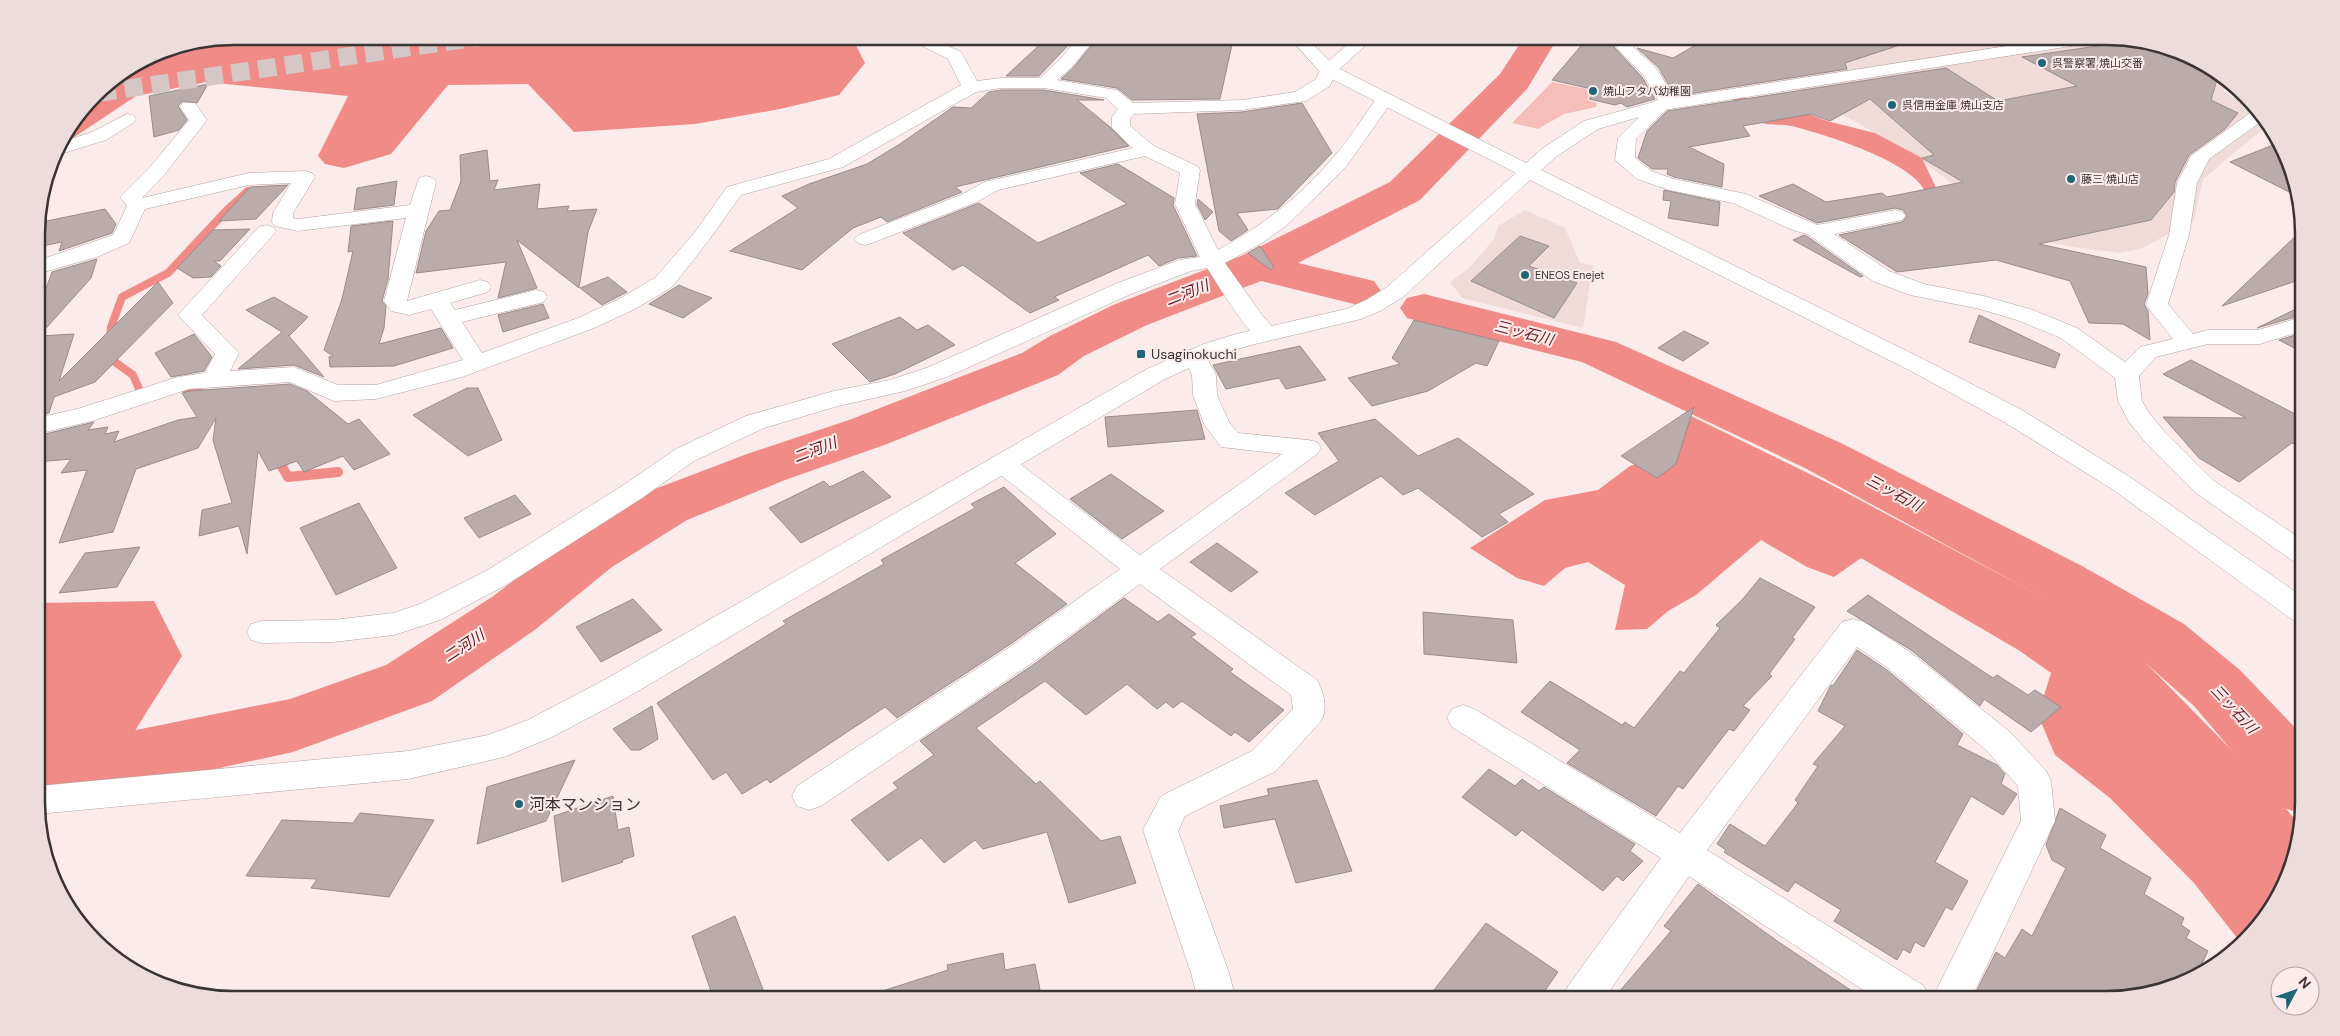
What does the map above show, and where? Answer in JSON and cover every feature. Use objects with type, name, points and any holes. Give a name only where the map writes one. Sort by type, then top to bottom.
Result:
[{"type":"street","points":[[930,45],[955,56],[971,87]]},
{"type":"street","points":[[1044,82],[1066,63],[1081,45]]},
{"type":"street","points":[[1304,45],[1328,70],[1391,103],[1917,364],[2013,416],[2121,483],[2295,606]]},
{"type":"street","points":[[45,424],[83,415],[186,382],[294,374],[334,393],[376,392],[454,372],[586,323],[627,304],[664,282],[702,236],[734,191],[836,163],[971,87],[1001,83],[1044,82],[1111,94],[1129,109],[1242,106],[1300,96],[1324,82],[1328,70],[1357,45]]},
{"type":"street","points":[[1624,45],[1622,46],[1651,73],[1665,104]]},
{"type":"street","points":[[45,799],[408,765],[492,748],[539,729],[617,688],[1156,374],[1260,327],[1353,314],[1386,298],[1550,152],[1591,125],[1665,104],[2045,45]]},
{"type":"street","points":[[262,632],[333,631],[394,624],[430,612],[496,578],[632,492],[685,455],[756,422],[834,399],[896,386],[938,372],[1123,289],[1187,265],[1215,264],[1279,222],[1338,163],[1391,103]]},
{"type":"street","points":[[1665,104],[1628,138],[1625,160],[1644,175],[1669,184],[1739,198],[1797,225],[1816,231],[1881,276],[1918,290],[1984,303],[2025,315],[2069,333],[2127,375],[2130,401],[2138,416],[2155,437],[2205,487],[2295,549]]},
{"type":"street","points":[[137,205],[130,197],[158,170],[198,120],[190,107]]},
{"type":"street","points":[[1129,109],[1121,117],[1121,128],[1147,150],[1190,170],[1185,204],[1215,264],[1260,327]]},
{"type":"street","points":[[2188,342],[2157,305],[2180,235],[2187,183],[2201,156],[2255,118]]},
{"type":"street","points":[[66,148],[99,136],[126,119]]},
{"type":"street","points":[[864,238],[970,198],[991,186],[1147,150]]},
{"type":"street","points":[[137,205],[249,179],[305,177],[283,213],[282,222],[298,225],[420,210]]},
{"type":"street","points":[[426,182],[394,301],[398,306],[443,309],[536,297]]},
{"type":"street","points":[[45,266],[89,252],[122,239],[137,205]]},
{"type":"street","points":[[1816,231],[1895,216]]},
{"type":"street","points":[[214,380],[227,353],[189,315],[266,231]]},
{"type":"street","points":[[443,309],[480,287]]},
{"type":"street","points":[[443,309],[478,363]]},
{"type":"street","points":[[2127,375],[2148,352],[2208,337],[2260,337],[2295,326]]},
{"type":"street","points":[[809,796],[1021,655],[1308,448],[1230,442],[1216,424],[1205,395],[1204,375],[1195,356]]},
{"type":"street","points":[[1002,463],[1141,570],[1306,689],[1310,712],[1264,761],[1173,806],[1160,830],[1210,973],[1214,991]]},
{"type":"street","points":[[1588,991],[1684,854],[1854,630],[1899,660],[1998,741],[2034,781],[2038,821],[1955,991]]},
{"type":"street","points":[[1463,718],[1610,807],[1898,991]]},
{"type":"shaded area","points":[[222,45],[856,45],[865,63],[839,95],[780,109],[695,124],[574,132],[528,84],[448,85],[391,154],[344,168],[325,164],[318,156],[348,96],[206,82],[136,96],[70,140],[100,100],[140,70],[162,59],[185,51]]},
{"type":"shaded area","points":[[1876,45],[2118,45],[2155,51],[2178,59],[2200,70],[2221,84],[2224,87],[2224,92],[2242,102],[2263,129],[2203,179],[2194,220],[2143,248],[2121,253],[2072,247],[2022,236],[1914,155],[1781,80],[1675,97],[1656,72],[1878,48]]},
{"type":"shaded area","points":[[1552,82],[1592,90],[1587,100],[1597,103],[1596,107],[1564,114],[1538,129],[1512,123]]},
{"type":"shaded area","points":[[1740,94],[1763,110],[1796,109],[1827,121],[1875,133],[1922,158],[1939,194],[1926,194],[1919,182],[1905,171],[1867,151],[1788,125],[1766,124],[1758,121],[1757,115],[1728,96]]},
{"type":"shaded area","name":"ENEOS Enejet","points":[[1525,210],[1565,228],[1580,263],[1593,265],[1583,328],[1462,298],[1450,282],[1469,268],[1494,239],[1498,226]]},
{"type":"shaded area","points":[[1689,415],[1826,482],[2048,600],[2137,654],[2265,784],[2294,818],[2289,851],[2281,874],[2270,896],[2248,927],[2237,938],[2194,883],[2110,798],[2055,755],[2038,715],[2051,673],[2020,651],[1861,558],[1834,577],[1807,567],[1761,540],[1696,595],[1668,611],[1647,629],[1615,630],[1625,585],[1588,562],[1565,568],[1544,586],[1517,578],[1470,548],[1545,500],[1598,490],[1630,466],[1666,453]]},
{"type":"shaded area","points":[[154,601],[182,656],[129,740],[45,744],[45,603]]},
{"type":"building","points":[[1039,45],[1068,45],[1039,76],[1006,76]]},
{"type":"building","points":[[1092,45],[1232,45],[1220,99],[1132,100],[1117,88],[1061,79],[1073,68]]},
{"type":"building","points":[[1583,45],[1615,45],[1614,47],[1642,77],[1655,99],[1627,107],[1621,103],[1615,105],[1589,99],[1596,90],[1552,80]]},
{"type":"building","points":[[1696,45],[1900,45],[1845,63],[1847,69],[1675,96],[1659,68],[1637,48],[1673,58]]},
{"type":"building","points":[[2104,45],[2118,45],[2155,51],[2178,59],[2217,81],[2211,100],[2238,113],[2225,129],[2189,155],[2175,182],[2174,192],[2151,220],[2039,244],[2146,267],[2148,294],[2144,304],[2148,311],[2150,340],[2123,324],[2089,323],[2070,281],[1996,260],[1897,272],[1839,235],[1902,222],[1907,216],[1903,210],[1895,208],[1817,223],[1759,196],[1793,184],[1826,202],[1882,193],[1887,197],[1963,182],[1922,158],[1934,155],[1870,99],[1830,121],[1811,114],[1743,126],[1750,136],[1689,147],[1724,164],[1722,187],[1674,177],[1667,174],[1668,169],[1652,169],[1638,158],[1647,131],[1667,111],[1946,68],[1998,101],[2077,86],[2022,57]]},
{"type":"building","points":[[208,84],[197,103],[183,101],[178,106],[187,120],[179,130],[154,137],[149,96]]},
{"type":"building","points":[[1001,90],[1044,90],[1104,100],[1077,100],[1110,127],[1129,146],[955,187],[962,192],[887,222],[881,217],[853,228],[802,270],[730,251],[798,208],[782,196],[809,184],[867,164],[900,144],[953,107],[971,108],[989,92]]},
{"type":"building","points":[[1302,103],[1332,153],[1278,209],[1237,213],[1248,230],[1231,241],[1219,231],[1197,114],[1242,112]]},
{"type":"building","points":[[2272,145],[2281,162],[2290,193],[2230,162]]},
{"type":"building","points":[[487,150],[490,181],[498,180],[494,190],[540,184],[537,209],[569,206],[567,211],[597,209],[588,232],[579,288],[517,240],[537,288],[498,298],[506,262],[416,273],[426,231],[439,211],[450,210],[461,181],[460,155]]},
{"type":"building","points":[[1118,164],[1174,198],[1173,205],[1197,256],[1178,258],[1159,266],[1148,255],[1054,297],[1059,300],[1030,313],[963,265],[953,270],[903,233],[979,203],[1038,243],[1127,204],[1080,173]]},
{"type":"building","points":[[397,181],[394,205],[354,210],[357,188]]},
{"type":"building","points":[[288,185],[256,219],[219,221],[250,187]]},
{"type":"building","points":[[1664,190],[1720,202],[1718,226],[1668,218],[1671,201],[1663,200]]},
{"type":"building","points":[[1198,199],[1213,212],[1205,220],[1197,204]]},
{"type":"building","points":[[105,209],[116,224],[112,233],[59,251],[62,242],[45,245],[45,221]]},
{"type":"building","points":[[393,221],[388,279],[382,301],[386,306],[384,328],[379,344],[441,328],[453,348],[394,366],[330,367],[329,357],[333,356],[324,350],[342,299],[353,251],[348,252],[351,226]]},
{"type":"building","points":[[250,229],[220,261],[214,261],[221,266],[211,277],[193,278],[177,268],[213,230]]},
{"type":"building","points":[[1804,235],[1863,276],[1860,277],[1793,240]]},
{"type":"building","points":[[1520,236],[1549,246],[1529,266],[1577,283],[1554,318],[1471,281]]},
{"type":"building","points":[[2295,237],[2295,281],[2222,306]]},
{"type":"building","points":[[1260,246],[1274,267],[1271,270],[1248,253]]},
{"type":"building","points":[[97,259],[91,278],[45,329],[45,292],[52,272]]},
{"type":"building","points":[[608,277],[627,292],[602,305],[580,288]]},
{"type":"building","points":[[158,282],[173,303],[95,382],[54,397],[49,413],[45,414],[45,336],[74,334],[59,381]]},
{"type":"building","points":[[679,285],[712,298],[683,318],[649,304]]},
{"type":"building","points":[[274,297],[308,317],[288,335],[324,377],[294,365],[238,369],[282,332],[246,310]]},
{"type":"building","points":[[543,304],[549,318],[503,332],[498,315]]},
{"type":"building","points":[[2295,309],[2295,317],[2257,328]]},
{"type":"building","points":[[1979,315],[2060,354],[2055,368],[1969,342]]},
{"type":"building","points":[[900,317],[917,330],[928,325],[955,345],[895,374],[870,382],[832,344]]},
{"type":"building","points":[[1414,320],[1499,341],[1487,366],[1476,363],[1428,391],[1372,406],[1348,378],[1400,364],[1392,358]]},
{"type":"building","points":[[1684,331],[1709,343],[1683,361],[1658,348]]},
{"type":"building","points":[[194,334],[212,357],[204,371],[171,377],[155,353]]},
{"type":"building","points":[[2295,335],[2295,348],[2279,340]]},
{"type":"building","points":[[1300,346],[1326,380],[1286,389],[1279,378],[1226,389],[1213,365]]},
{"type":"building","points":[[2191,360],[2295,414],[2295,445],[2292,443],[2239,482],[2199,458],[2163,417],[2246,418],[2163,374]]},
{"type":"building","points":[[290,384],[307,391],[348,424],[359,419],[390,454],[354,470],[343,456],[304,472],[297,461],[269,471],[258,451],[247,554],[239,526],[199,536],[202,510],[232,503],[213,440],[216,418],[198,448],[136,469],[113,532],[59,543],[87,470],[61,473],[71,459],[45,461],[45,434],[94,422],[88,430],[108,427],[105,434],[119,431],[114,442],[178,420],[197,417],[182,393]]},
{"type":"building","points":[[467,388],[478,388],[502,440],[468,456],[413,415]]},
{"type":"building","points":[[1694,407],[1676,464],[1657,478],[1621,456]]},
{"type":"building","points":[[1197,410],[1205,439],[1108,447],[1105,417]]},
{"type":"building","points":[[1375,419],[1418,456],[1458,438],[1534,494],[1499,514],[1508,522],[1482,537],[1418,488],[1403,495],[1381,476],[1315,515],[1285,493],[1339,461],[1318,433]]},
{"type":"building","points":[[863,471],[891,497],[801,543],[769,508],[824,481],[830,487]]},
{"type":"building","points":[[1111,474],[1164,511],[1122,539],[1070,499]]},
{"type":"building","points":[[1004,487],[1056,534],[1015,563],[1067,604],[1009,645],[897,718],[885,707],[770,783],[767,779],[742,794],[726,772],[713,780],[657,703],[786,624],[783,621],[884,564],[881,560],[975,508],[971,504]]},
{"type":"building","points":[[515,495],[531,514],[479,538],[464,518]]},
{"type":"building","points":[[359,503],[397,568],[336,595],[300,528]]},
{"type":"building","points":[[1217,543],[1258,572],[1231,592],[1190,562]]},
{"type":"building","points":[[140,547],[117,587],[59,593],[85,553]]},
{"type":"building","points":[[1760,578],[1815,607],[1792,638],[1795,639],[1769,674],[1772,676],[1743,706],[1750,710],[1734,731],[1729,729],[1683,789],[1678,786],[1656,816],[1567,763],[1580,750],[1521,712],[1550,681],[1622,725],[1625,722],[1634,728],[1680,671],[1684,673],[1720,628],[1716,625],[1742,600]]},
{"type":"building","points":[[1868,595],[1993,678],[1997,675],[2028,695],[2035,690],[2061,707],[2031,732],[1984,699],[1980,706],[1911,650],[1847,611]]},
{"type":"building","points":[[1124,598],[1158,622],[1169,614],[1196,634],[1191,637],[1233,669],[1230,672],[1284,710],[1249,742],[1235,732],[1231,736],[1182,701],[1173,708],[1166,702],[1157,709],[1127,684],[1086,715],[1045,681],[976,728],[1036,784],[1040,781],[1101,841],[1120,836],[1136,883],[1069,903],[1047,832],[983,849],[975,840],[944,863],[921,838],[888,861],[851,820],[898,788],[893,783],[934,755],[920,741],[1033,665]]},
{"type":"building","points":[[633,599],[662,630],[601,662],[576,627]]},
{"type":"building","points":[[1423,612],[1513,620],[1517,663],[1424,654]]},
{"type":"building","points":[[1857,650],[1887,670],[1963,734],[1957,745],[1997,765],[2005,774],[2001,784],[2017,794],[2003,815],[1971,796],[1935,862],[1968,881],[1952,910],[1946,907],[1924,947],[1915,942],[1910,953],[1903,949],[1897,960],[1834,921],[1841,910],[1795,882],[1788,892],[1724,852],[1726,850],[1717,844],[1730,824],[1765,846],[1798,803],[1795,800],[1818,766],[1813,764],[1845,726],[1818,711],[1831,685],[1833,686]]},
{"type":"building","points":[[652,706],[658,739],[640,750],[631,750],[613,729]]},
{"type":"building","name":"河本マンション","points":[[575,760],[546,821],[477,844],[487,787]]},
{"type":"building","points":[[1489,769],[1515,786],[1522,779],[1539,791],[1544,787],[1635,844],[1630,851],[1643,861],[1623,881],[1617,876],[1603,891],[1522,830],[1516,836],[1462,797]]},
{"type":"building","points":[[1317,780],[1352,871],[1296,883],[1275,819],[1224,828],[1220,806],[1269,795],[1267,789]]},
{"type":"building","points":[[613,796],[618,830],[629,827],[634,856],[622,860],[623,862],[562,882],[554,816]]},
{"type":"building","points":[[2060,808],[2106,835],[2100,848],[2151,878],[2144,894],[2184,918],[2181,925],[2190,931],[2186,938],[2208,951],[2201,965],[2178,977],[2155,985],[2118,991],[1977,990],[1996,952],[2005,958],[2022,929],[2032,936],[2066,868],[2052,860],[2046,845]]},
{"type":"building","points":[[360,813],[434,820],[389,897],[311,888],[317,879],[246,876],[282,820],[353,823]]},
{"type":"building","points":[[1698,884],[1780,943],[1852,991],[1620,991],[1671,931],[1664,926]]},
{"type":"building","points":[[735,916],[764,991],[711,991],[692,936]]},
{"type":"building","points":[[1486,923],[1558,972],[1545,991],[1433,991]]},
{"type":"building","points":[[1003,953],[1005,970],[1035,964],[1040,991],[882,991],[948,970],[947,965]]},
{"type":"waterway","name":"二河川","points":[[1257,266],[1405,191],[1514,81],[1536,45]]},
{"type":"waterway","points":[[139,389],[133,375],[108,357],[111,327],[122,297],[168,273],[227,210],[248,191]]},
{"type":"waterway","name":"二河川","points":[[45,763],[136,758],[293,725],[409,683],[514,613],[591,552],[667,506],[766,467],[868,432],[1040,364],[1067,346],[1130,315],[1257,266]]},
{"type":"waterway","name":"三ッ石川","points":[[1257,266],[1358,291]]},
{"type":"waterway","name":"三ッ石川","points":[[1424,308],[1599,352],[1824,456],[2061,581],[2162,641],[2217,688],[2295,775]]},
{"type":"waterway","points":[[183,388],[206,394]]},
{"type":"waterway","points":[[276,456],[288,477],[338,472]]},
{"type":"tunnel","points":[[110,91],[425,45]]},
{"type":"place","name":"呉警察署 焼山交番","points":[[2042,63]]},
{"type":"place","name":"焼山フタバ幼稚園","points":[[1593,91]]},
{"type":"place","name":"呉信用金庫 焼山支店","points":[[1892,105]]},
{"type":"place","name":"藤三 焼山店","points":[[2071,179]]},
{"type":"place","name":"ENEOS Enejet","points":[[1525,275]]},
{"type":"place","name":"Usaginokuchi","points":[[1141,354]]},
{"type":"place","name":"河本マンション","points":[[519,804]]}]
